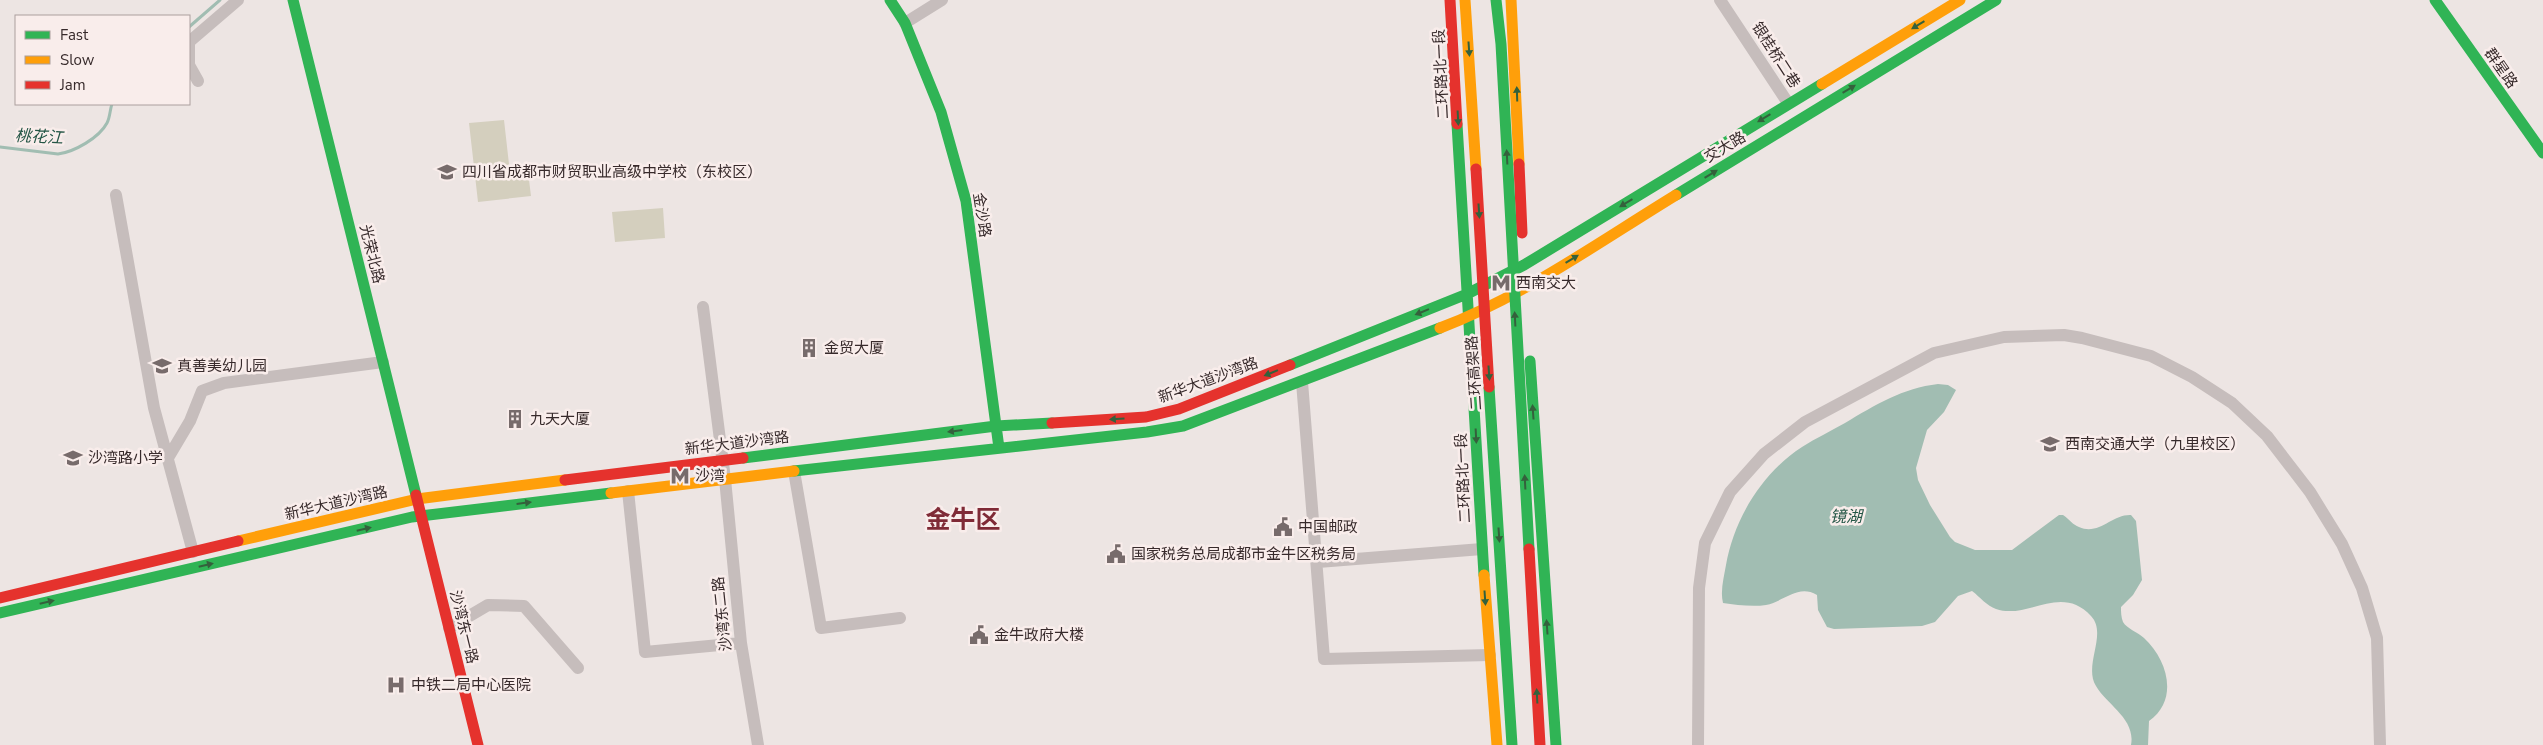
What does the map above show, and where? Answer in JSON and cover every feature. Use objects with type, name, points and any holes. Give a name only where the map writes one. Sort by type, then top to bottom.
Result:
[{"type":"main road","name":"光荣北路","points":[[293,0],[421,516]]},
{"type":"main road","name":"金沙路","points":[[890,0],[906,22],[941,112],[966,201],[999,448]]},
{"type":"main road","name":"二环路北一段","points":[[1450,0],[1482,549],[1497,745]]},
{"type":"main road","name":"二环高架路","points":[[1465,0],[1512,745]]},
{"type":"main road","points":[[1496,0],[1501,44],[1540,745]]},
{"type":"main road","points":[[1511,0],[1525,287],[1556,745]]},
{"type":"main road","name":"交大路","points":[[1467,294],[1524,265],[1960,0]]},
{"type":"main road","name":"交大路","points":[[1469,317],[1525,287],[1996,0]]},
{"type":"main road","name":"群星路","points":[[2435,0],[2543,153]]},
{"type":"main road","name":"新华大道沙湾路","points":[[0,598],[417,499],[722,459],[996,426],[1146,417],[1179,409],[1467,294]]},
{"type":"main road","name":"新华大道沙湾路","points":[[0,614],[421,516],[794,471],[1147,432],[1183,426],[1469,317]]},
{"type":"main road","name":"沙湾东一路","points":[[421,516],[478,745]]},
{"type":"street","points":[[190,41],[238,0]]},
{"type":"street","points":[[906,22],[942,0]]},
{"type":"street","name":"银桂桥二巷","points":[[1720,0],[1788,103]]},
{"type":"street","points":[[190,67],[198,81]]},
{"type":"street","points":[[116,195],[154,408],[193,552]]},
{"type":"street","name":"沙湾东二路","points":[[703,307],[725,480],[740,643],[758,745]]},
{"type":"street","points":[[1698,745],[1699,588],[1705,543],[1730,492],[1752,466],[1764,454],[1805,422],[1934,354],[2004,337],[2064,335],[2151,356],[2192,377],[2232,403],[2267,436],[2310,492],[2342,544],[2362,588],[2377,638],[2380,745]]},
{"type":"street","points":[[168,458],[190,421],[202,390],[224,383],[383,362]]},
{"type":"street","points":[[1302,382],[1318,562],[1324,659],[1490,655]]},
{"type":"street","points":[[794,471],[821,628],[900,618]]},
{"type":"street","points":[[628,491],[645,652],[740,643]]},
{"type":"street","points":[[1318,562],[1482,549]]},
{"type":"street","points":[[449,628],[488,604],[524,606],[578,668]]},
{"type":"shaded area","points":[[504,120],[510,173],[528,172],[531,196],[478,202],[469,123]]},
{"type":"shaded area","points":[[663,208],[665,238],[615,242],[612,212]]},
{"type":"water","name":"镜湖","points":[[1938,384],[1948,385],[1956,390],[1944,412],[1927,430],[1916,468],[1918,480],[1930,505],[1955,542],[1975,550],[2012,550],[2059,515],[2063,515],[2077,526],[2086,529],[2099,527],[2124,516],[2131,515],[2136,521],[2142,580],[2133,595],[2121,607],[2122,618],[2123,622],[2130,629],[2142,636],[2152,647],[2164,668],[2167,680],[2164,702],[2149,721],[2148,745],[2131,745],[2129,727],[2125,720],[2096,686],[2092,669],[2097,641],[2096,623],[2080,607],[2056,602],[2008,611],[1993,608],[1972,591],[1958,596],[1935,622],[1922,626],[1834,629],[1827,627],[1818,610],[1817,595],[1810,592],[1798,592],[1766,605],[1750,606],[1723,603],[1723,579],[1736,531],[1752,498],[1774,470],[1802,447],[1878,404],[1913,389]]},
{"type":"waterway","name":"桃花江","points":[[190,26],[220,0]]},
{"type":"waterway","name":"桃花江","points":[[0,147],[58,154],[64,153],[86,143],[103,129],[108,121],[112,105]]},
{"type":"traffic: fast","points":[[293,0],[416,495]]},
{"type":"traffic: fast","points":[[890,0],[905,23],[941,112],[966,201],[999,448]]},
{"type":"traffic: fast","points":[[1496,0],[1501,44],[1529,549]]},
{"type":"traffic: fast","points":[[1676,195],[1996,0]]},
{"type":"traffic: fast","points":[[2435,0],[2543,153]]},
{"type":"traffic: fast","points":[[1290,365],[1467,294],[1524,265],[1822,84]]},
{"type":"traffic: fast","points":[[1457,124],[1484,575]]},
{"type":"traffic: fast","points":[[794,471],[1147,432],[1183,426],[1440,328]]},
{"type":"traffic: fast","points":[[1530,361],[1556,745]]},
{"type":"traffic: fast","points":[[1489,387],[1512,745]]},
{"type":"traffic: fast","points":[[743,458],[996,426],[1052,423]]},
{"type":"traffic: fast","points":[[0,613],[412,517],[611,493]]},
{"type":"traffic: slow","points":[[1465,0],[1476,169]]},
{"type":"traffic: slow","points":[[1511,0],[1519,164]]},
{"type":"traffic: slow","points":[[1822,84],[1960,0]]},
{"type":"traffic: slow","points":[[1440,328],[1471,315],[1531,284],[1676,195]]},
{"type":"traffic: slow","points":[[611,493],[794,471]]},
{"type":"traffic: slow","points":[[238,541],[417,499],[565,480]]},
{"type":"traffic: slow","points":[[1484,575],[1497,745]]},
{"type":"traffic: jam","points":[[1450,0],[1457,124]]},
{"type":"traffic: jam","points":[[1519,164],[1522,233]]},
{"type":"traffic: jam","points":[[1476,169],[1489,387]]},
{"type":"traffic: jam","points":[[1052,423],[1146,417],[1179,409],[1290,365]]},
{"type":"traffic: jam","points":[[565,480],[743,458]]},
{"type":"traffic: jam","points":[[416,495],[478,745]]},
{"type":"traffic: jam","points":[[0,598],[238,541]]},
{"type":"traffic: jam","points":[[1529,549],[1540,745]]},
{"type":"place","name":"四川省成都市财贸职业高级中学校（东校区）","points":[[447,172]]},
{"type":"place","name":"西南交大","points":[[1501,283]]},
{"type":"place","name":"金贸大厦","points":[[809,348]]},
{"type":"place","name":"真善美幼儿园","points":[[162,366]]},
{"type":"place","name":"九天大厦","points":[[515,419]]},
{"type":"place","name":"西南交通大学（九里校区）","points":[[2050,444]]},
{"type":"place","name":"沙湾路小学","points":[[73,458]]},
{"type":"place","name":"沙湾","points":[[680,476]]},
{"type":"place","name":"中国邮政","points":[[1283,527]]},
{"type":"place","name":"国家税务总局成都市金牛区税务局","points":[[1116,554]]},
{"type":"place","name":"金牛政府大楼","points":[[979,635]]},
{"type":"place","name":"中铁二局中心医院","points":[[396,685]]},
{"type":"district","name":"金牛区","points":[[963,520]]}]
